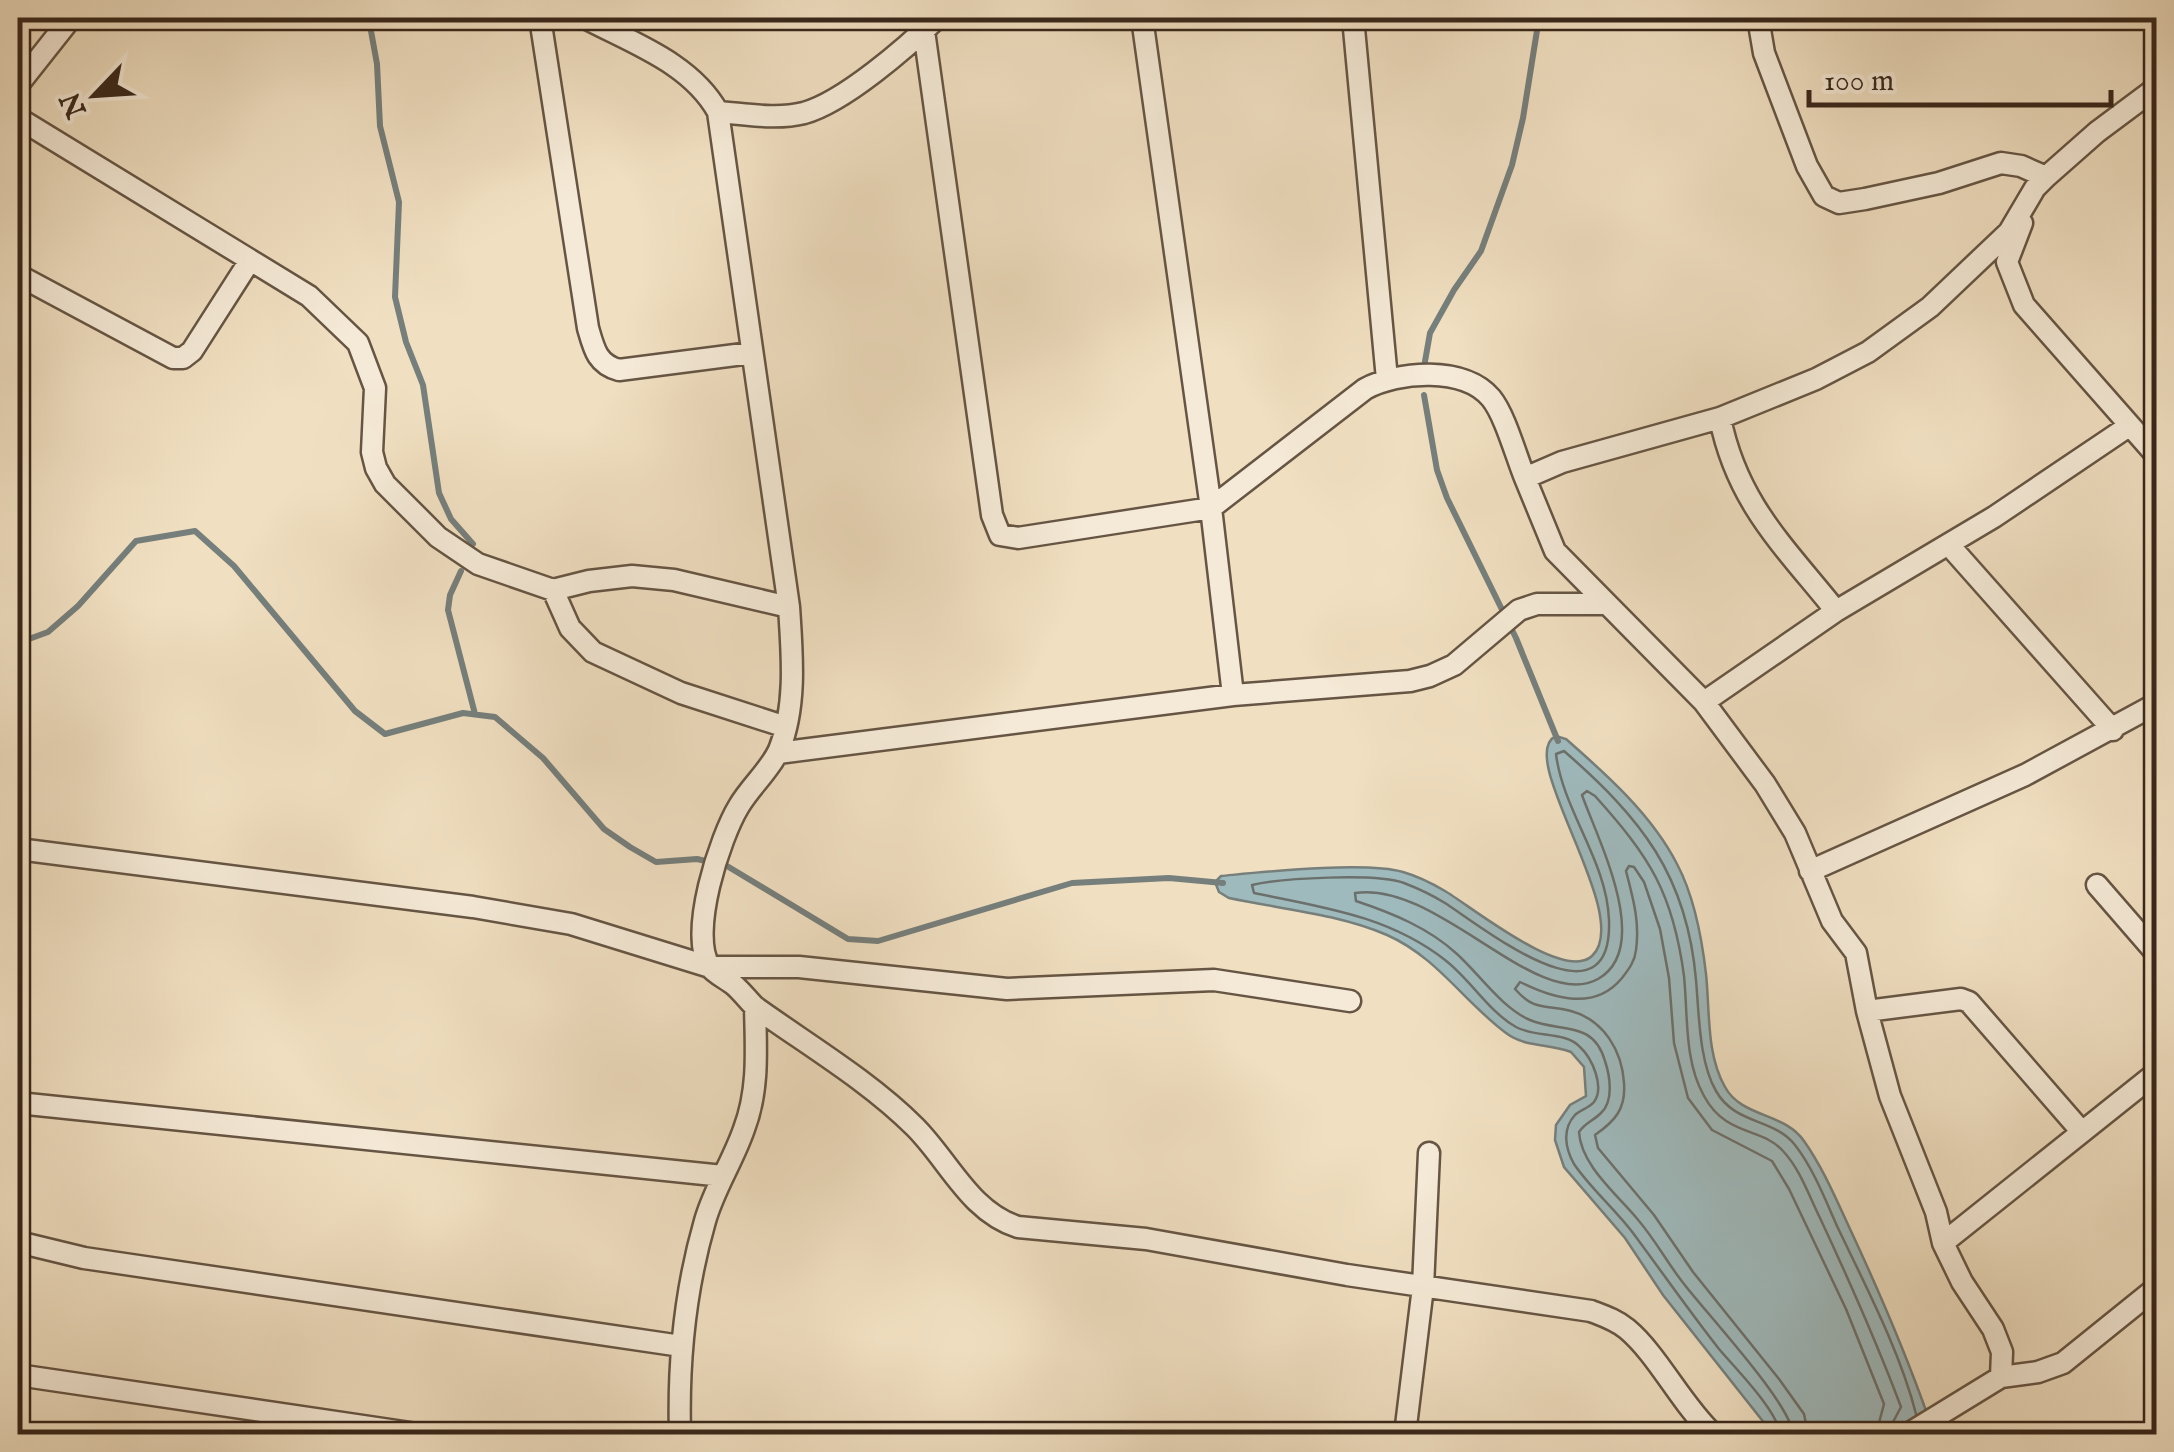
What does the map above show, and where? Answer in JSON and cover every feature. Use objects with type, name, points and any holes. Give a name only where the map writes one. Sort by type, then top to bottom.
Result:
[{"type":"street","points":[[18,85],[71,18]]},
{"type":"street","points":[[540,18],[595,353],[605,366],[619,370],[751,352]]},
{"type":"street","points":[[585,18],[689,74],[706,90],[718,112],[789,606],[793,668],[786,727],[778,753],[739,806],[724,834],[703,909],[703,940],[710,966],[755,1007],[916,1128],[955,1178],[1002,1222],[1018,1227],[1146,1239],[1423,1287],[1591,1311],[1629,1330],[1698,1421],[1714,1434]]},
{"type":"street","points":[[1142,18],[1211,508],[1233,695]]},
{"type":"street","points":[[1353,18],[1386,379]]},
{"type":"street","points":[[1758,18],[1764,54],[1807,166],[1824,196],[1840,203],[1865,199],[1939,183],[2001,163],[2021,166],[2041,183]]},
{"type":"street","points":[[718,112],[777,116],[804,112],[837,99],[931,24]]},
{"type":"street","points":[[931,24],[992,516],[1000,535],[1018,538],[1211,508],[1365,389],[1386,379],[1418,374],[1476,384],[1493,400],[1555,551],[1704,702],[1795,833],[1832,920],[1856,953],[1890,1096],[1936,1212],[1943,1243],[1962,1282],[1994,1329],[2002,1352],[2001,1378]]},
{"type":"street","points":[[1525,478],[1562,462],[1720,418],[1868,352],[1930,307],[2010,232],[2041,183],[2097,132],[2156,88]]},
{"type":"street","points":[[18,118],[308,296],[358,343],[375,388],[372,452],[376,468],[385,484],[438,536],[478,564],[553,590],[632,576],[674,580],[789,606]]},
{"type":"street","points":[[2041,183],[2006,262],[2024,305],[2156,455]]},
{"type":"street","points":[[18,275],[173,358],[183,358],[192,351],[249,262]]},
{"type":"street","points":[[1720,418],[1738,481],[1753,508],[1836,611]]},
{"type":"street","points":[[1704,702],[1836,611],[1949,544],[2129,426]]},
{"type":"street","points":[[1949,544],[2113,730]]},
{"type":"street","points":[[553,590],[570,628],[593,652],[681,693],[786,727]]},
{"type":"street","points":[[778,753],[1233,695],[1410,681],[1454,665],[1519,610],[1537,604],[1607,604]]},
{"type":"street","points":[[1810,871],[2009,782],[2156,704]]},
{"type":"street","points":[[18,849],[572,924],[710,966],[800,967],[1007,988],[1214,980],[1350,1001]]},
{"type":"street","points":[[2097,885],[2156,953]]},
{"type":"street","points":[[1867,1011],[1961,999],[1969,1002],[2082,1132]]},
{"type":"street","points":[[680,1434],[682,1346],[694,1258],[706,1215],[745,1128],[755,1089],[755,1007]]},
{"type":"street","points":[[1943,1243],[2156,1073]]},
{"type":"street","points":[[18,1103],[723,1176]]},
{"type":"street","points":[[1405,1434],[1423,1287],[1430,1152]]},
{"type":"street","points":[[18,1242],[84,1258],[682,1346]]},
{"type":"street","points":[[1908,1434],[2001,1378],[2063,1363],[2156,1288]]},
{"type":"street","points":[[18,1375],[417,1434]]},
{"type":"water","points":[[1556,736],[1566,739],[1628,797],[1677,864],[1700,932],[1712,1046],[1719,1074],[1732,1097],[1796,1132],[1823,1173],[1882,1299],[1929,1419],[1908,1434],[1773,1434],[1663,1295],[1625,1238],[1564,1167],[1555,1140],[1556,1125],[1570,1105],[1586,1096],[1584,1067],[1571,1052],[1521,1041],[1506,1033],[1421,955],[1387,935],[1329,917],[1229,898],[1219,892],[1215,882],[1221,876],[1314,868],[1386,869],[1435,886],[1540,951],[1579,961],[1592,956],[1601,936],[1598,908],[1550,773],[1547,750]]},
{"type":"waterway","points":[[1424,367],[1430,333],[1481,251],[1512,165],[1539,18]]},
{"type":"waterway","points":[[371,31],[380,126],[399,202],[395,297],[406,342],[423,385],[439,493],[451,519],[473,544]]},
{"type":"waterway","points":[[1424,395],[1437,470],[1447,498],[1516,638],[1558,741]]},
{"type":"waterway","points":[[18,643],[48,632],[78,606],[136,541],[195,531],[234,566],[355,711],[385,734],[463,713],[495,717],[543,758],[604,829],[630,847],[656,862],[697,859],[727,866],[848,939],[878,941],[1072,883],[1169,878],[1223,883]]},
{"type":"waterway","points":[[461,571],[448,610],[475,714]]},
{"type":"waterway","points":[[1926,1426],[1937,1434]]}]
